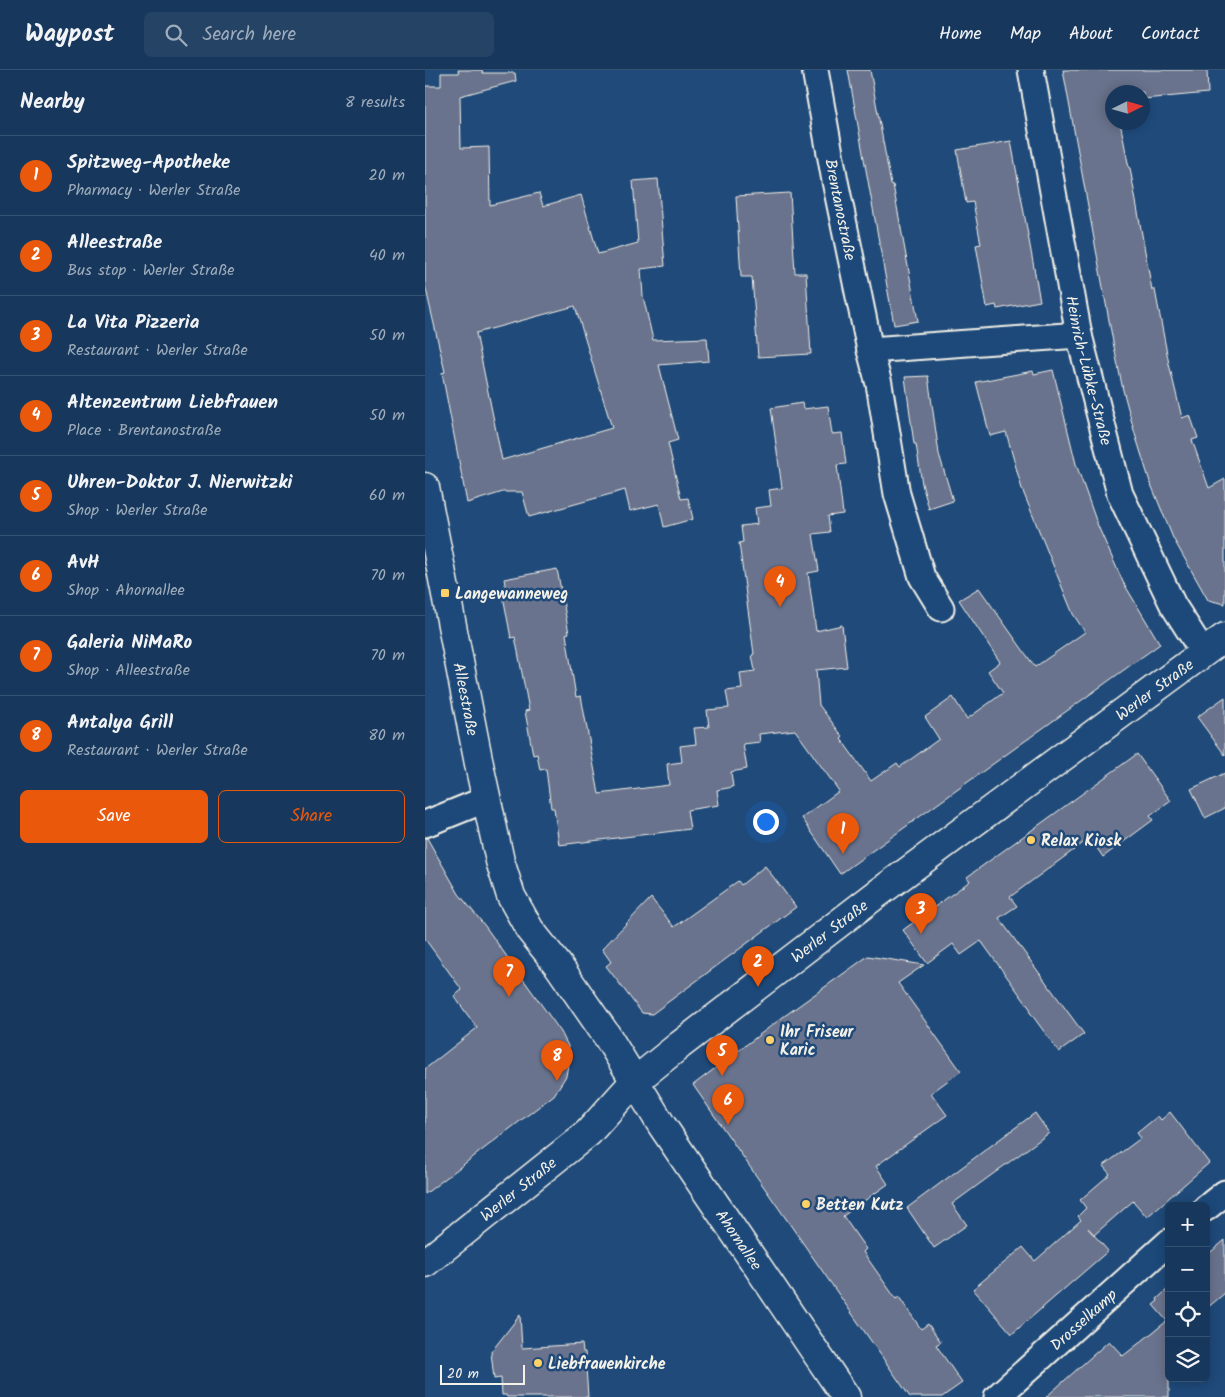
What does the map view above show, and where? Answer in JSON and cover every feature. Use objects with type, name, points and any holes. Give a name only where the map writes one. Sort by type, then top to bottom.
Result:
[{"type":"main road","name":"Alleestraße","points":[[425,487],[499,861],[511,896],[530,930],[558,965],[607,1036],[634,1082]]},
{"type":"main road","name":"Werler Straße","points":[[425,1262],[587,1133],[634,1082],[680,1045],[877,894],[1214,644]]},
{"type":"main road","name":"Ahornallee","points":[[634,1082],[846,1397]]},
{"type":"street","name":"Brentanostraße","points":[[815,70],[835,181],[870,350],[879,384],[897,494],[922,577],[941,608]]},
{"type":"street","name":"Heinrich-Lübke-Straße","points":[[1031,70],[1079,335],[1121,494],[1173,605],[1214,644]]},
{"type":"street","points":[[870,350],[1079,335]]},
{"type":"street","points":[[425,824],[487,799]]},
{"type":"street","points":[[1210,1205],[1225,1193]]},
{"type":"street","name":"Drosselkamp","points":[[997,1397],[1165,1246]]},
{"type":"building","points":[[458,70],[482,70],[483,73],[515,73],[516,81],[460,96],[461,148],[489,147],[490,205],[539,193],[543,206],[581,195],[598,254],[638,243],[633,181],[658,179],[665,266],[641,269],[643,296],[653,340],[707,338],[709,361],[659,365],[678,440],[668,443],[681,499],[688,498],[693,519],[664,527],[659,504],[630,511],[625,490],[529,517],[522,492],[503,492],[467,503],[442,373],[445,372],[425,285],[425,86],[441,86],[441,73],[459,73]],"holes":[[[575,306],[612,428],[502,460],[476,333]]]},
{"type":"building","points":[[848,70],[870,70],[918,321],[894,325]]},
{"type":"building","points":[[1063,70],[1207,70],[1208,93],[1150,98],[1150,85],[1105,85],[1105,130],[1122,130],[1152,290],[1155,290],[1169,364],[1182,418],[1190,415],[1198,438],[1192,440],[1209,488],[1225,479],[1225,604],[1208,600],[1173,538],[1150,482],[1135,434],[1113,342]]},
{"type":"building","points":[[1011,141],[1040,301],[997,309],[996,305],[987,307],[976,245],[981,244],[973,202],[966,203],[957,150]]},
{"type":"building","points":[[790,193],[795,273],[806,273],[811,354],[758,357],[752,277],[741,277],[736,196]]},
{"type":"building","points":[[1053,370],[1076,464],[1098,526],[1123,582],[1160,644],[840,874],[802,818],[839,791],[795,730],[759,734],[760,742],[743,744],[747,769],[731,772],[733,787],[717,790],[719,805],[687,810],[690,829],[559,845],[554,808],[551,808],[546,769],[540,770],[537,754],[533,755],[525,711],[529,710],[515,637],[511,638],[503,596],[507,595],[504,579],[557,569],[569,633],[566,634],[576,697],[581,696],[599,794],[669,785],[667,764],[682,762],[680,746],[696,744],[694,728],[709,727],[707,710],[729,708],[726,691],[742,689],[740,673],[755,671],[739,543],[743,542],[741,526],[757,524],[755,508],[771,506],[769,490],[782,488],[771,408],[802,403],[803,409],[828,406],[832,434],[842,433],[846,464],[837,465],[843,514],[828,516],[830,532],[813,534],[819,571],[808,573],[816,631],[842,625],[847,667],[816,670],[819,705],[843,737],[841,739],[871,781],[897,763],[900,767],[939,739],[925,717],[953,697],[967,719],[1003,693],[988,671],[1000,662],[959,600],[979,588],[1035,667],[1085,632],[1073,614],[1022,489],[1006,432],[990,436],[976,382],[1033,371],[1034,374]]},
{"type":"building","points":[[928,376],[939,454],[953,501],[929,509],[922,484],[916,444],[914,444],[905,377]]},
{"type":"building","points":[[1225,697],[1225,755],[1197,717]]},
{"type":"building","points":[[1137,754],[1171,801],[1150,816],[1153,820],[1103,857],[1090,838],[1010,897],[1017,906],[999,918],[1084,1034],[1059,1052],[981,941],[961,955],[953,944],[927,963],[903,930],[970,881],[967,877]]},
{"type":"building","points":[[1225,773],[1225,808],[1205,818],[1191,789]]},
{"type":"building","points":[[425,838],[427,838],[459,894],[485,926],[561,1032],[568,1046],[569,1059],[566,1076],[554,1095],[425,1194],[425,1069],[477,1028],[454,996],[462,990],[425,939]]},
{"type":"building","points":[[765,866],[796,907],[652,1014],[642,1013],[606,966],[611,962],[602,949],[651,898],[674,927],[738,881],[741,885]]},
{"type":"building","points":[[868,956],[924,965],[898,983],[961,1071],[931,1093],[947,1115],[876,1166],[888,1184],[843,1216],[866,1249],[863,1252],[896,1299],[899,1297],[921,1329],[928,1324],[941,1342],[936,1345],[962,1383],[942,1397],[910,1397],[693,1085]]},
{"type":"building","points":[[1170,1112],[1209,1163],[1147,1217],[1133,1201],[1094,1235],[1108,1251],[1012,1334],[973,1289],[1023,1247],[1035,1261],[1081,1220],[1078,1216],[1086,1208],[1080,1200],[1110,1174],[1103,1166],[1141,1138],[1137,1133],[1158,1116],[1161,1120]]},
{"type":"building","points":[[1035,1113],[1049,1133],[952,1204],[967,1225],[934,1248],[907,1208]]},
{"type":"building","points":[[1225,1240],[1225,1293],[1210,1306],[1210,1292],[1210,1253]]},
{"type":"building","points":[[1165,1292],[1165,1319],[1153,1305],[1158,1301],[1157,1299]]},
{"type":"building","name":"Liebfrauenkirche","points":[[520,1315],[522,1348],[582,1344],[583,1352],[585,1352],[588,1397],[507,1397],[502,1395],[501,1378],[494,1379],[491,1352]]},
{"type":"building","points":[[1165,1323],[1165,1382],[1169,1382],[1169,1397],[1046,1397],[1109,1341],[1123,1356]]},
{"type":"place","name":"Langewanneweg","points":[[445,593]]},
{"type":"place","name":"Altenzentrum Liebfrauen","points":[[780,607]]},
{"type":"place","name":"Relax Kiosk","points":[[1031,840]]},
{"type":"place","name":"Spitzweg-Apotheke","points":[[843,854]]},
{"type":"place","name":"La Vita Pizzeria","points":[[921,934]]},
{"type":"place","name":"Alleestraße","points":[[758,987]]},
{"type":"place","name":"Galeria NiMaRo","points":[[509,997]]},
{"type":"place","name":"Ihr Friseur Karic","points":[[770,1040]]},
{"type":"place","name":"Uhren-Doktor J. Nierwitzki","points":[[722,1076]]},
{"type":"place","name":"Antalya Grill","points":[[557,1081]]},
{"type":"place","name":"AvH","points":[[728,1125]]},
{"type":"place","name":"Betten Kutz","points":[[806,1204]]},
{"type":"place","name":"Liebfrauenkirche","points":[[538,1363]]}]
